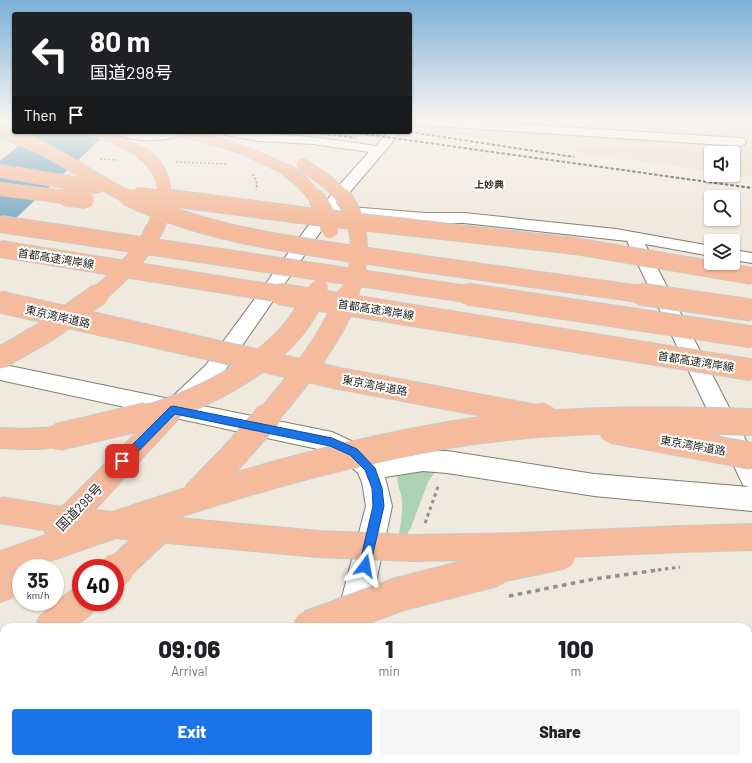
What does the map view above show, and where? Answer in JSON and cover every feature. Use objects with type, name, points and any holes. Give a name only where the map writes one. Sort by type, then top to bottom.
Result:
[{"type":"highway","points":[[57,157],[101,184],[142,204],[174,216],[236,233],[336,250],[752,310]]},
{"type":"highway","points":[[0,358],[73,314],[113,282],[133,262],[150,241],[162,217],[165,196],[164,182],[159,171],[145,157]]},
{"type":"highway","points":[[0,438],[22,439],[58,437],[142,418],[171,408],[205,392],[245,370],[275,347],[291,331],[308,309],[321,284],[329,258],[330,234],[327,217],[316,196],[299,179],[274,163],[259,157]]},
{"type":"highway","points":[[124,562],[226,464],[278,404],[322,347],[336,324],[350,292],[356,274],[359,246],[358,232],[349,206],[344,198],[328,182],[303,165],[285,157]]},
{"type":"highway","points":[[0,171],[161,197],[308,216],[575,246],[752,277]]},
{"type":"highway","points":[[0,188],[266,223],[752,277]]},
{"type":"highway","points":[[0,224],[752,337]]},
{"type":"highway","name":"首都高速湾岸線","points":[[0,249],[752,370]]},
{"type":"highway","name":"東京湾岸道路","points":[[0,302],[337,378],[752,456]]},
{"type":"highway","name":"国道298号","points":[[0,587],[58,530],[173,410]]},
{"type":"highway","points":[[0,565],[215,491],[296,468],[364,452],[445,437],[523,426],[684,419],[752,422]]},
{"type":"highway","points":[[0,496],[141,528]]},
{"type":"highway","points":[[0,510],[62,520],[318,544],[412,548],[520,546],[684,552]]},
{"type":"highway","points":[[321,623],[430,585],[514,565],[592,550],[684,552],[752,537]]},
{"type":"highway","points":[[56,623],[72,610]]},
{"type":"street","points":[[173,410],[214,370],[327,210],[339,194],[373,157]]},
{"type":"street","points":[[327,210],[425,218],[464,218],[634,238],[704,250]]},
{"type":"street","points":[[634,238],[752,477]]},
{"type":"street","points":[[740,256],[752,258]]},
{"type":"street","points":[[0,372],[173,410],[332,442],[354,452],[370,468],[377,488],[379,506],[351,623]]},
{"type":"street","points":[[370,468],[423,461],[447,462],[594,485],[752,499]]},
{"type":"path","points":[[112,160],[119,161]]},
{"type":"path","points":[[174,162],[211,162],[228,164]]},
{"type":"path","points":[[252,172],[256,177],[258,184],[255,191]]},
{"type":"path","points":[[502,597],[596,578],[640,571],[684,552]]},
{"type":"shaded area","points":[[608,157],[704,157],[704,170]]},
{"type":"shaded area","points":[[740,157],[752,157],[752,177],[740,176]]},
{"type":"green space","points":[[437,469],[428,482],[410,530],[397,546],[402,508],[402,498],[397,479],[399,472]]},
{"type":"water","points":[[5,157],[82,157],[0,233],[0,161]]},
{"type":"railway","points":[[526,157],[752,188]]},
{"type":"district","name":"上妙典","points":[[489,184]]},
{"type":"route","points":[[122,461],[173,410],[332,442],[354,452],[370,468],[377,488],[379,506],[365,566]]}]
